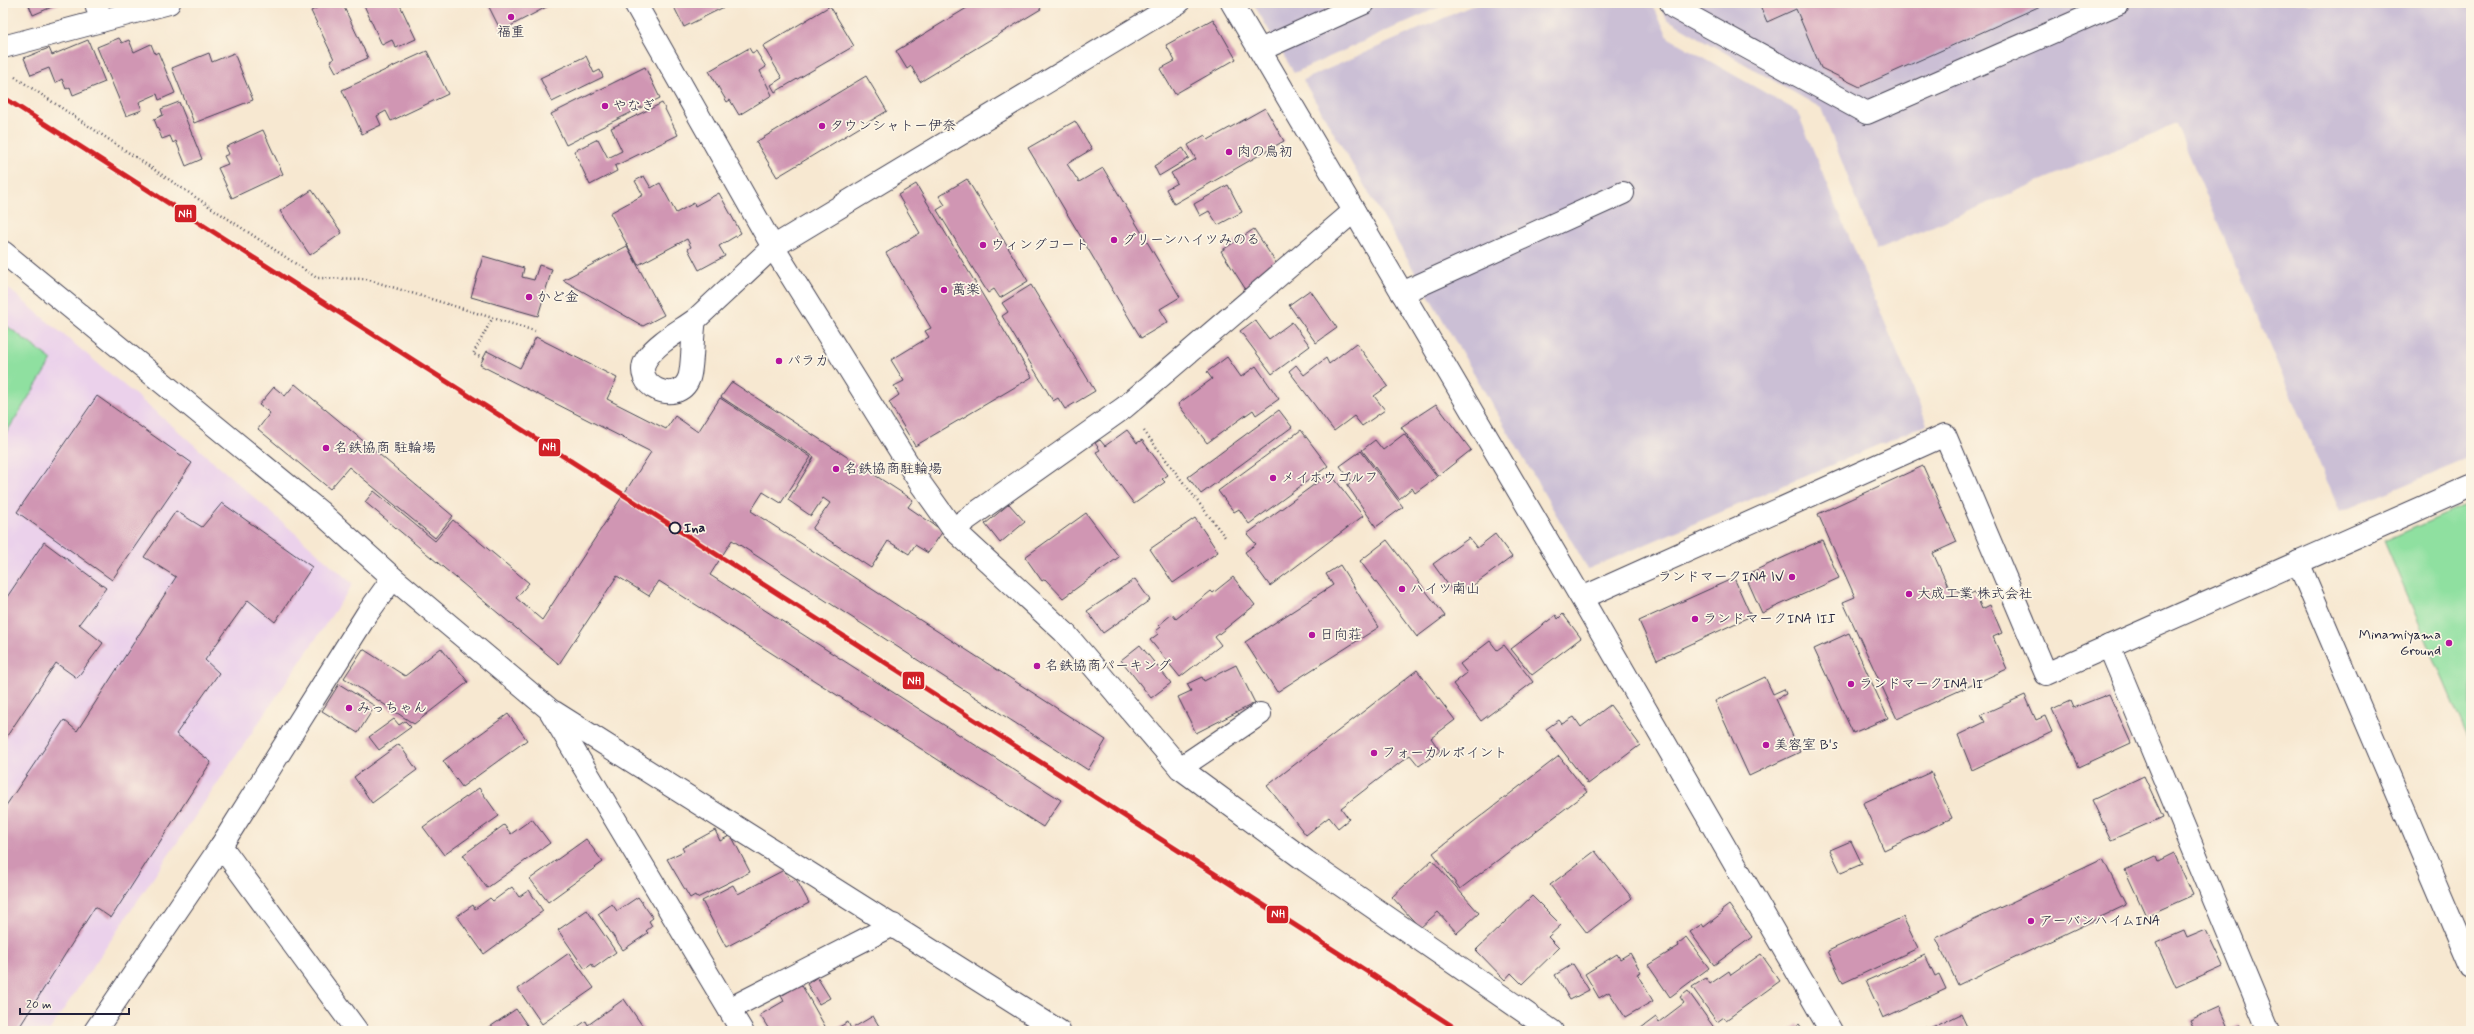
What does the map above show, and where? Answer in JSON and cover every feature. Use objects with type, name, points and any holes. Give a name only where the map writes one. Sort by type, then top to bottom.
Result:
[{"type":"street","points":[[3,47],[99,12],[169,3]]},
{"type":"street","points":[[635,3],[773,246],[920,483],[953,528],[1064,632],[1180,768],[1306,861],[1552,1031]]},
{"type":"street","points":[[695,320],[773,246],[1178,3]]},
{"type":"street","points":[[1232,3],[1582,598],[1831,1031]]},
{"type":"street","points":[[1260,50],[1364,3]]},
{"type":"street","points":[[1671,3],[1673,7],[1867,113],[2119,3]]},
{"type":"street","points":[[1402,293],[1623,193]]},
{"type":"street","points":[[953,528],[1125,407],[1354,211]]},
{"type":"street","points":[[3,252],[318,511],[393,578],[549,709],[1059,1031]]},
{"type":"street","points":[[1582,598],[1945,435],[2046,674],[2471,486]]},
{"type":"street","points":[[2298,562],[2471,967]]},
{"type":"street","points":[[95,1031],[221,846],[367,614],[393,578]]},
{"type":"street","points":[[2109,646],[2269,1031]]},
{"type":"street","points":[[549,709],[742,1031]]},
{"type":"street","points":[[1180,768],[1260,714]]},
{"type":"street","points":[[221,846],[357,1031]]},
{"type":"street","points":[[729,1009],[893,925]]},
{"type":"path","points":[[10,73],[317,278],[366,279],[492,320],[535,331]]},
{"type":"path","points":[[483,358],[473,354],[492,320]]},
{"type":"path","points":[[1125,407],[1225,537]]},
{"type":"shaded area","points":[[1253,3],[1448,3],[1294,73]]},
{"type":"shaded area","points":[[1478,3],[1651,3],[1669,38],[1797,111],[1927,424],[1588,569],[1303,80]]},
{"type":"shaded area","points":[[1659,3],[2471,3],[2471,457],[2340,512],[2176,124],[1876,250],[1821,108],[1667,19]]},
{"type":"shaded area","points":[[3,284],[176,429],[353,584],[49,1031],[3,1031]]},
{"type":"green space","points":[[3,323],[52,360],[3,438]]},
{"type":"green space","name":"Minamiyama Ground","points":[[2471,503],[2471,745],[2384,541]]},
{"type":"building","points":[[28,3],[61,3],[33,15]]},
{"type":"building","points":[[326,3],[342,3],[368,58],[336,72],[330,61],[334,59],[311,11]]},
{"type":"building","points":[[363,3],[399,3],[416,39],[396,48],[392,40],[382,45]]},
{"type":"building","name":"福重","points":[[487,3],[554,3],[501,31]]},
{"type":"building","points":[[672,3],[732,3],[684,27]]},
{"type":"building","points":[[975,3],[1037,3],[1041,9],[920,82],[911,66],[907,69],[896,51]]},
{"type":"building","points":[[1759,3],[2047,3],[1860,87],[1821,68],[1796,9],[1767,22]]},
{"type":"building","points":[[830,6],[854,46],[775,92],[771,85],[782,78],[763,46]]},
{"type":"building","points":[[1213,19],[1236,59],[1175,94],[1160,69],[1175,61],[1166,45]]},
{"type":"building","points":[[119,38],[122,43],[129,40],[134,52],[151,44],[155,54],[158,52],[175,93],[159,100],[157,94],[139,102],[142,110],[126,116],[97,47]]},
{"type":"building","points":[[88,40],[105,82],[73,95],[70,87],[66,89],[62,79],[55,83],[49,68],[31,75],[24,58],[49,48],[52,55]]},
{"type":"building","points":[[749,48],[752,53],[756,51],[766,67],[760,71],[772,95],[739,115],[730,100],[727,102],[709,71]]},
{"type":"building","points":[[427,51],[448,94],[391,121],[386,111],[377,116],[381,125],[362,134],[342,90]]},
{"type":"building","points":[[209,53],[212,62],[234,53],[253,100],[194,123],[172,68]]},
{"type":"building","points":[[586,56],[594,73],[600,70],[603,77],[552,102],[540,78]]},
{"type":"building","name":"やなぎ","points":[[645,67],[660,98],[566,145],[551,114]]},
{"type":"building","name":"タウンシャトー伊奈","points":[[866,76],[887,111],[777,177],[756,142]]},
{"type":"building","points":[[179,102],[202,159],[186,166],[176,141],[173,143],[170,136],[162,139],[154,119],[163,115],[161,109]]},
{"type":"building","points":[[662,103],[678,135],[615,166],[617,171],[590,185],[574,151],[598,139],[608,158],[622,151],[611,128]]},
{"type":"building","name":"肉の鳥初","points":[[1265,108],[1284,141],[1174,204],[1166,189],[1177,183],[1171,173],[1196,159],[1188,145],[1205,135],[1208,140]]},
{"type":"building","name":"グリーンハイツみのる","points":[[1075,121],[1092,149],[1067,164],[1079,182],[1103,168],[1180,297],[1160,309],[1168,322],[1141,338],[1028,148]]},
{"type":"building","points":[[263,130],[283,174],[232,198],[218,168],[228,164],[224,156],[229,154],[226,147]]},
{"type":"building","points":[[1183,148],[1189,158],[1159,176],[1154,166]]},
{"type":"building","points":[[644,176],[651,188],[660,183],[676,213],[694,203],[695,206],[719,193],[741,233],[719,246],[725,256],[699,270],[688,249],[691,247],[687,239],[638,265],[610,213],[643,195],[635,181]]},
{"type":"building","name":"ウィングコート","points":[[967,179],[1028,281],[1000,298],[994,289],[988,293],[937,210],[945,205],[939,196]]},
{"type":"building","name":"萬楽","points":[[916,184],[1032,377],[915,446],[889,402],[899,395],[894,386],[904,381],[891,360],[929,337],[925,331],[931,328],[886,253],[920,233],[898,195]]},
{"type":"building","points":[[1228,185],[1242,212],[1218,225],[1209,211],[1200,216],[1194,204]]},
{"type":"building","points":[[312,190],[342,233],[310,255],[280,211]]},
{"type":"building","points":[[1254,229],[1278,266],[1248,293],[1221,251]]},
{"type":"building","points":[[627,246],[664,315],[643,326],[563,280]]},
{"type":"building","points":[[483,256],[524,268],[522,277],[534,280],[539,265],[552,269],[538,316],[471,297]]},
{"type":"building","points":[[1031,285],[1095,391],[1065,409],[1058,398],[1053,401],[1002,316],[1008,312],[1002,303]]},
{"type":"building","points":[[1310,290],[1337,328],[1316,343],[1289,305]]},
{"type":"building","points":[[1255,320],[1269,339],[1292,322],[1310,346],[1272,374],[1240,331]]},
{"type":"building","points":[[536,337],[617,378],[607,399],[666,429],[675,416],[698,432],[720,398],[811,457],[781,503],[763,492],[751,511],[1106,740],[1088,770],[732,540],[710,575],[1061,800],[1043,827],[659,581],[649,596],[617,576],[559,664],[365,502],[374,491],[435,541],[453,520],[529,583],[516,598],[542,620],[651,452],[480,365],[487,351],[520,368]]},
{"type":"building","points":[[1356,343],[1388,386],[1374,396],[1385,410],[1362,426],[1354,416],[1334,431],[1289,371],[1296,365],[1304,375],[1326,358],[1329,364]]},
{"type":"building","points":[[1227,357],[1241,377],[1256,366],[1279,399],[1256,415],[1253,410],[1207,443],[1178,404],[1212,379],[1207,372]]},
{"type":"building","name":"名鉄協商駐輪場","points":[[732,382],[913,500],[908,507],[943,531],[928,553],[915,545],[909,554],[888,541],[871,568],[812,529],[830,503],[823,498],[811,516],[788,500],[814,457],[721,397]]},
{"type":"building","name":"名鉄協商 駐輪場","points":[[295,384],[453,516],[435,538],[349,467],[330,489],[258,429],[270,413],[259,405],[274,387],[285,396]]},
{"type":"building","points":[[97,396],[192,463],[112,580],[17,512]]},
{"type":"building","points":[[1436,404],[1471,450],[1438,476],[1401,427]]},
{"type":"building","points":[[1279,410],[1292,427],[1201,494],[1188,477]]},
{"type":"building","points":[[1127,430],[1137,443],[1142,440],[1168,475],[1162,479],[1165,482],[1134,504],[1096,452],[1100,450],[1095,443],[1100,440],[1105,446]]},
{"type":"building","name":"メイホウゴルフ","points":[[1301,430],[1328,466],[1249,524],[1239,509],[1234,512],[1218,491]]},
{"type":"building","points":[[1404,434],[1437,477],[1415,493],[1412,488],[1399,499],[1362,450],[1375,440],[1383,450]]},
{"type":"building","points":[[1361,451],[1403,507],[1376,527],[1347,485],[1352,482],[1340,466]]},
{"type":"building","name":"大成工業 株式会社","points":[[1923,466],[1957,542],[1933,553],[1948,586],[1967,595],[1975,592],[1982,609],[1990,605],[2002,633],[1993,637],[2007,669],[1897,719],[1843,602],[1855,597],[1818,514]]},
{"type":"building","points":[[1330,473],[1363,516],[1270,586],[1245,552],[1256,544],[1247,534]]},
{"type":"building","points":[[222,503],[312,567],[275,622],[248,600],[205,660],[219,673],[176,734],[211,762],[111,918],[95,907],[17,1031],[3,1031],[3,810],[64,720],[77,731],[176,577],[144,557],[176,511],[202,527]]},
{"type":"building","points":[[1009,504],[1025,522],[1000,543],[985,524]]},
{"type":"building","points":[[1086,513],[1119,557],[1063,598],[1045,579],[1042,581],[1025,557]]},
{"type":"building","points":[[1195,518],[1218,552],[1173,583],[1150,549]]},
{"type":"building","points":[[1495,534],[1512,557],[1467,590],[1464,586],[1454,593],[1433,564],[1469,538],[1477,548]]},
{"type":"building","name":"ハイツ南山","points":[[1387,540],[1445,616],[1417,637],[1360,561]]},
{"type":"building","name":"ランドマークINA IV","points":[[1822,540],[1839,578],[1762,613],[1745,575]]},
{"type":"building","points":[[44,542],[106,588],[79,624],[103,643],[77,678],[56,663],[3,742],[3,603]]},
{"type":"building","name":"日向荘","points":[[1340,565],[1379,627],[1277,692],[1245,642],[1333,585],[1326,574]]},
{"type":"building","points":[[1233,577],[1255,605],[1215,637],[1221,645],[1180,677],[1150,640],[1158,634],[1156,631],[1161,627],[1159,625],[1172,614],[1176,619],[1211,591],[1213,593]]},
{"type":"building","name":"ランドマークINA III","points":[[1734,578],[1751,616],[1657,660],[1639,621]]},
{"type":"building","points":[[1135,579],[1150,600],[1103,633],[1087,611]]},
{"type":"building","points":[[1563,614],[1581,638],[1532,675],[1511,649],[1556,615],[1558,619]]},
{"type":"building","name":"ランドマークINA II","points":[[1849,633],[1888,718],[1853,733],[1814,649]]},
{"type":"building","points":[[1490,641],[1497,650],[1504,645],[1533,682],[1481,721],[1453,684],[1467,673],[1460,664]]},
{"type":"building","points":[[1140,645],[1171,683],[1151,698],[1121,660]]},
{"type":"building","points":[[441,648],[468,682],[414,724],[344,678],[363,649],[405,676]]},
{"type":"building","points":[[1236,665],[1255,703],[1196,733],[1178,697],[1191,691],[1187,684],[1202,677],[1204,681]]},
{"type":"building","name":"フォーカルポイント","points":[[1417,670],[1455,720],[1431,738],[1440,751],[1419,766],[1410,755],[1341,808],[1349,819],[1338,828],[1329,817],[1306,835],[1267,786]]},
{"type":"building","points":[[1765,677],[1773,694],[1784,689],[1786,694],[1776,699],[1800,752],[1749,776],[1715,701]]},
{"type":"building","name":"みっちゃん","points":[[339,684],[375,706],[358,733],[322,711]]},
{"type":"building","points":[[2109,694],[2131,743],[2079,767],[2052,709],[2070,701],[2073,708]]},
{"type":"building","points":[[2025,695],[2036,720],[2045,716],[2052,732],[1972,770],[1958,735],[1985,722],[1981,715]]},
{"type":"building","points":[[1610,705],[1640,745],[1588,784],[1546,729],[1559,720],[1562,724],[1574,717],[1581,727]]},
{"type":"building","points":[[508,714],[527,740],[462,787],[443,761]]},
{"type":"building","points":[[394,719],[399,725],[405,721],[411,727],[379,750],[369,737]]},
{"type":"building","points":[[399,744],[417,770],[372,803],[354,777]]},
{"type":"building","points":[[1559,756],[1587,792],[1460,889],[1433,853]]},
{"type":"building","points":[[1931,772],[1952,818],[1884,850],[1863,803]]},
{"type":"building","points":[[2144,776],[2163,817],[2111,840],[2092,800]]},
{"type":"building","points":[[479,788],[499,816],[444,855],[423,827]]},
{"type":"building","points":[[532,819],[550,843],[487,888],[463,855],[504,825],[511,834]]},
{"type":"building","points":[[715,830],[720,841],[731,835],[750,872],[697,898],[695,895],[690,898],[667,859],[684,851],[682,848]]},
{"type":"building","points":[[586,839],[603,862],[548,902],[530,879]]},
{"type":"building","points":[[1851,841],[1862,864],[1841,873],[1830,850]]},
{"type":"building","points":[[1595,851],[1632,898],[1587,933],[1550,885]]},
{"type":"building","points":[[2174,853],[2193,895],[2146,916],[2125,870],[2156,856],[2158,861]]},
{"type":"building","name":"アーバンハイムINA","points":[[2103,859],[2126,905],[1958,985],[1936,938]]},
{"type":"building","points":[[1432,860],[1479,913],[1457,933],[1438,912],[1420,928],[1392,897]]},
{"type":"building","points":[[784,870],[791,882],[796,879],[809,903],[726,947],[702,901],[733,885],[738,894]]},
{"type":"building","points":[[512,887],[519,897],[529,890],[543,911],[484,954],[457,916],[473,905],[475,909],[490,898],[493,901]]},
{"type":"building","points":[[1532,896],[1561,925],[1548,937],[1559,948],[1522,984],[1511,973],[1505,980],[1476,950]]},
{"type":"building","points":[[638,897],[653,918],[649,921],[652,926],[646,931],[648,933],[623,950],[598,914],[612,904],[617,911]]},
{"type":"building","points":[[1729,905],[1752,937],[1714,965],[1690,932],[1702,924],[1704,927],[1722,913],[1721,911]]},
{"type":"building","points":[[587,910],[616,952],[594,968],[592,964],[585,969],[558,930]]},
{"type":"building","points":[[1903,917],[1918,948],[1843,983],[1828,951]]},
{"type":"building","points":[[2206,930],[2223,966],[2176,987],[2156,943],[2184,931],[2187,938]]},
{"type":"building","points":[[1686,937],[1709,968],[1670,997],[1648,965],[1679,946],[1678,944]]},
{"type":"building","points":[[569,953],[594,988],[542,1024],[518,989]]},
{"type":"building","points":[[1630,953],[1641,972],[1637,974],[1653,1001],[1625,1017],[1609,992],[1599,998],[1585,974],[1617,954],[1620,959]]},
{"type":"building","points":[[1761,954],[1780,981],[1726,1020],[1724,1017],[1717,1022],[1692,987],[1706,978],[1710,984],[1729,971],[1731,975]]},
{"type":"building","points":[[1925,955],[1935,976],[1939,974],[1946,989],[1883,1018],[1866,981]]},
{"type":"building","points":[[1573,964],[1589,990],[1570,1000],[1555,975]]},
{"type":"building","points":[[817,977],[830,998],[819,1004],[807,984]]},
{"type":"building","points":[[801,984],[826,1028],[820,1031],[770,1031],[760,1015],[784,1001],[781,996]]},
{"type":"building","points":[[1688,991],[1715,1029],[1711,1031],[1637,1031],[1656,1017],[1659,1022],[1684,1003],[1680,997]]},
{"type":"building","points":[[624,999],[646,1031],[571,1031],[586,1021],[588,1025]]},
{"type":"building","points":[[2219,1007],[2229,1030],[2240,1025],[2242,1031],[2195,1031],[2190,1020]]},
{"type":"building","points":[[516,1009],[531,1031],[484,1031]]},
{"type":"building","points":[[1961,1014],[1969,1031],[1918,1031],[1926,1027],[1928,1030]]},
{"type":"building","points":[[873,1016],[882,1031],[832,1031],[848,1022],[851,1029]]},
{"type":"building","points":[[1799,1024],[1804,1031],[1789,1031]]},
{"type":"transit line","name":"NH","points":[[3,97],[1460,1031]]},
{"type":"place","name":"福重","points":[[511,17]]},
{"type":"place","name":"やなぎ","points":[[605,106]]},
{"type":"place","name":"タウンシャトー伊奈","points":[[822,126]]},
{"type":"place","name":"肉の鳥初","points":[[1229,152]]},
{"type":"place","name":"グリーンハイツみのる","points":[[1114,240]]},
{"type":"place","name":"ウィングコート","points":[[983,245]]},
{"type":"place","name":"萬楽","points":[[944,290]]},
{"type":"place","name":"かど金","points":[[529,297]]},
{"type":"place","name":"パラカ","points":[[779,361]]},
{"type":"place","name":"名鉄協商 駐輪場","points":[[326,448]]},
{"type":"place","name":"名鉄協商駐輪場","points":[[836,469]]},
{"type":"place","name":"メイホウゴルフ","points":[[1273,478]]},
{"type":"place","name":"Ina","points":[[675,528]]},
{"type":"place","name":"ランドマークINA IV","points":[[1792,577]]},
{"type":"place","name":"ハイツ南山","points":[[1402,589]]},
{"type":"place","name":"大成工業 株式会社","points":[[1909,594]]},
{"type":"place","name":"ランドマークINA III","points":[[1695,619]]},
{"type":"place","name":"日向荘","points":[[1312,635]]},
{"type":"place","name":"Minamiyama Ground","points":[[2449,643]]},
{"type":"place","name":"名鉄協商パーキング","points":[[1037,666]]},
{"type":"place","name":"ランドマークINA II","points":[[1851,684]]},
{"type":"place","name":"みっちゃん","points":[[349,708]]},
{"type":"place","name":"美容室 B's","points":[[1766,745]]},
{"type":"place","name":"フォーカルポイント","points":[[1374,753]]},
{"type":"place","name":"アーバンハイムINA","points":[[2031,921]]}]
